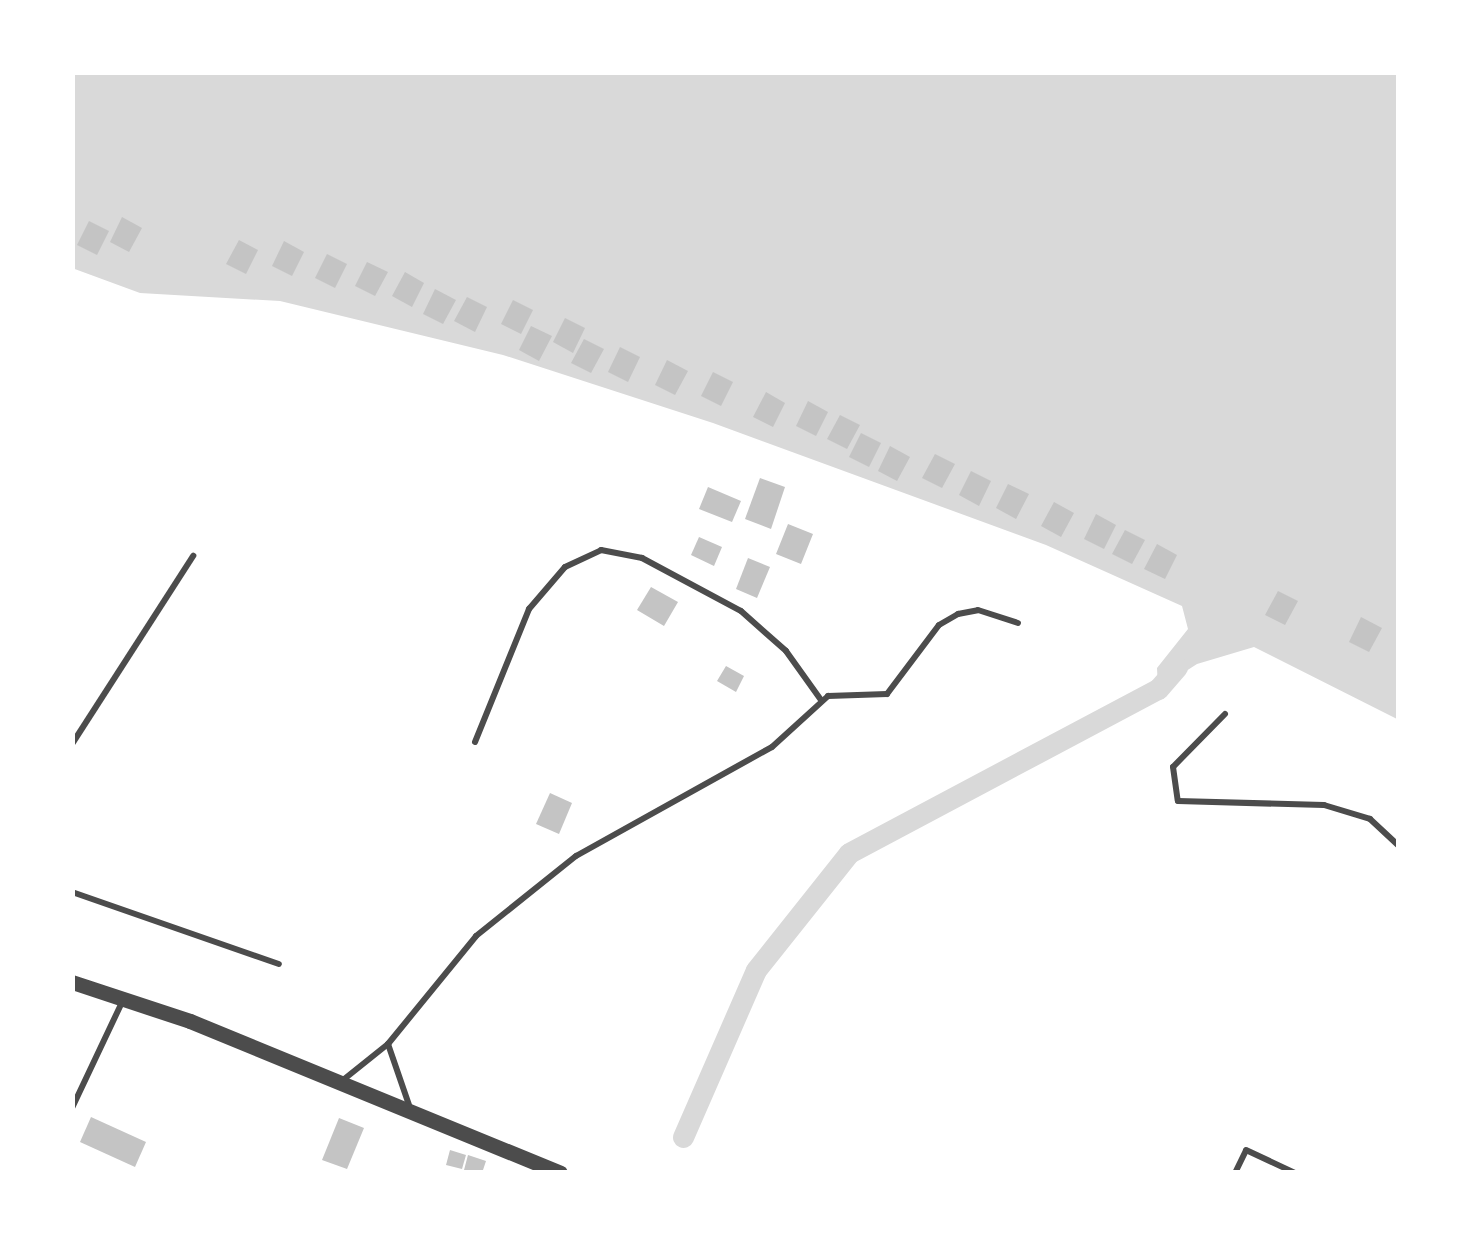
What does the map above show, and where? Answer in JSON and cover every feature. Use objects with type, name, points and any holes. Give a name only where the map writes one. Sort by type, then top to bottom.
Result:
[{"type":"street","points":[[72,982],[339,1082],[560,1173]]},
{"type":"lane","points":[[475,742],[529,609],[565,567],[601,550],[642,558],[740,611],[786,650],[821,700]]},
{"type":"lane","points":[[72,744],[193,556]]},
{"type":"lane","points":[[339,1082],[388,1044],[441,974],[519,895],[684,790],[772,747],[821,700],[886,694],[939,625],[958,614],[978,610],[1018,623]]},
{"type":"lane","points":[[1225,714],[1173,766],[1178,800],[1324,806],[1370,819],[1399,846]]},
{"type":"lane","points":[[72,892],[278,964]]},
{"type":"lane","points":[[72,1108],[124,999]]},
{"type":"lane","points":[[388,1044],[412,1112]]},
{"type":"lane","points":[[1235,1173],[1246,1150],[1295,1173]]},
{"type":"shaded area","points":[[72,72],[1399,72],[1399,720],[1254,647],[1197,664],[1158,689],[1157,668],[1188,629],[1182,606],[1046,545],[713,423],[503,355],[280,301],[140,293],[72,268]]},
{"type":"building","points":[[122,217],[142,228],[129,252],[110,242]]},
{"type":"building","points":[[89,221],[109,231],[97,255],[77,245]]},
{"type":"building","points":[[239,240],[258,250],[246,274],[226,264]]},
{"type":"building","points":[[284,241],[304,252],[292,276],[272,266]]},
{"type":"building","points":[[327,254],[347,264],[335,288],[315,278]]},
{"type":"building","points":[[367,262],[388,272],[375,296],[355,286]]},
{"type":"building","points":[[405,272],[424,283],[412,307],[392,296]]},
{"type":"building","points":[[435,289],[456,300],[443,324],[423,314]]},
{"type":"building","points":[[467,297],[487,307],[475,332],[454,321]]},
{"type":"building","points":[[513,300],[533,310],[521,334],[501,324]]},
{"type":"building","points":[[565,318],[585,328],[573,353],[553,342]]},
{"type":"building","points":[[531,326],[552,336],[539,361],[519,350]]},
{"type":"building","points":[[584,339],[604,349],[591,373],[571,363]]},
{"type":"building","points":[[620,347],[640,357],[628,382],[608,372]]},
{"type":"building","points":[[667,360],[688,371],[675,395],[655,385]]},
{"type":"building","points":[[713,372],[733,382],[721,406],[701,396]]},
{"type":"building","points":[[766,392],[785,403],[773,427],[753,417]]},
{"type":"building","points":[[808,401],[828,412],[816,436],[796,426]]},
{"type":"building","points":[[840,415],[860,425],[847,449],[827,439]]},
{"type":"building","points":[[861,433],[881,443],[869,467],[849,457]]},
{"type":"building","points":[[890,446],[910,457],[897,481],[878,471]]},
{"type":"building","points":[[935,454],[955,464],[942,488],[922,478]]},
{"type":"building","points":[[971,471],[991,481],[979,506],[959,495]]},
{"type":"building","points":[[760,478],[785,487],[771,529],[745,519]]},
{"type":"building","points":[[1008,484],[1029,494],[1016,519],[996,508]]},
{"type":"building","points":[[708,487],[741,501],[732,522],[699,509]]},
{"type":"building","points":[[1054,502],[1074,513],[1061,537],[1041,526]]},
{"type":"building","points":[[1096,514],[1116,525],[1104,549],[1084,539]]},
{"type":"building","points":[[788,524],[813,534],[801,564],[776,554]]},
{"type":"building","points":[[1125,530],[1145,540],[1132,564],[1112,554]]},
{"type":"building","points":[[699,537],[722,547],[714,566],[691,555]]},
{"type":"building","points":[[1157,544],[1177,555],[1165,579],[1144,569]]},
{"type":"building","points":[[748,558],[770,567],[757,598],[736,589]]},
{"type":"building","points":[[651,587],[678,602],[664,626],[637,610]]},
{"type":"building","points":[[1278,591],[1298,601],[1285,625],[1265,615]]},
{"type":"building","points":[[1361,617],[1382,628],[1369,652],[1349,642]]},
{"type":"building","points":[[726,666],[744,676],[736,692],[717,681]]},
{"type":"building","points":[[550,793],[572,803],[559,834],[536,824]]},
{"type":"building","points":[[91,1117],[146,1142],[135,1167],[80,1142]]},
{"type":"building","points":[[339,1118],[364,1128],[347,1169],[322,1160]]},
{"type":"building","points":[[450,1150],[466,1155],[462,1169],[446,1165]]},
{"type":"building","points":[[468,1155],[486,1161],[482,1173],[464,1170]]},
{"type":"waterway","points":[[683,1137],[756,970],[849,853],[1158,689],[1177,667]]}]
